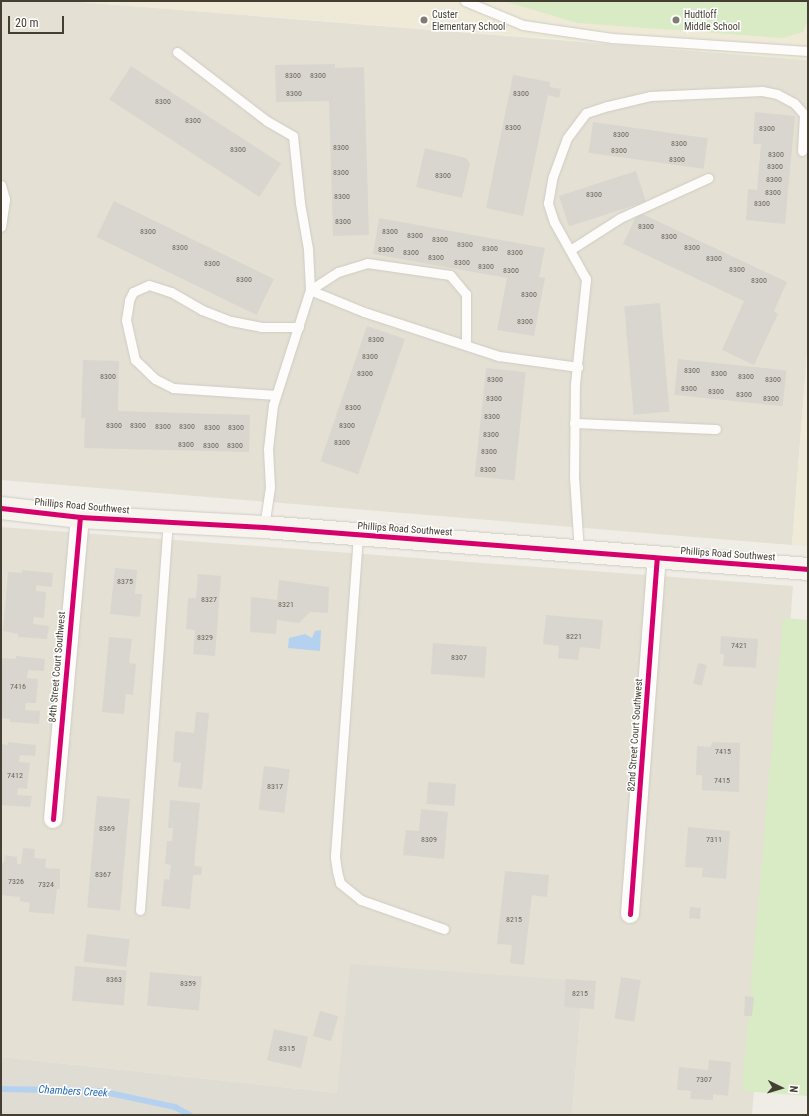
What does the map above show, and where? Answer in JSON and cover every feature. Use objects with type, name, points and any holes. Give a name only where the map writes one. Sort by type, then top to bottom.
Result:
[{"type":"street","name":"Phillips Road Southwest","points":[[1,508],[80,517],[264,527],[657,558],[808,568]]},
{"type":"street","name":"84th Street Court Southwest","points":[[53,819],[80,517]]},
{"type":"street","name":"82nd Street Court Southwest","points":[[630,914],[657,558]]},
{"type":"lane","points":[[465,1],[523,25],[612,38],[808,51]]},
{"type":"lane","points":[[177,52],[267,121],[293,136],[300,203],[308,249],[310,290],[276,395],[268,449],[270,487],[264,527]]},
{"type":"lane","points":[[579,552],[574,476],[574,424],[583,290],[586,279],[554,222],[548,203],[553,176],[567,138],[586,113],[650,96],[730,91],[777,94],[794,103],[804,114],[802,151]]},
{"type":"lane","points":[[570,250],[620,218],[708,178]]},
{"type":"lane","points":[[1,185],[5,199],[1,227]]},
{"type":"lane","points":[[310,290],[338,272],[367,263],[450,274],[466,294],[466,344]]},
{"type":"lane","points":[[276,395],[173,388],[155,379],[135,360],[126,320],[129,300],[133,292],[149,285],[171,292],[202,310],[231,321],[261,327],[299,327]]},
{"type":"lane","points":[[310,290],[364,312],[499,356],[578,367]]},
{"type":"lane","points":[[574,424],[716,429]]},
{"type":"lane","points":[[140,910],[168,521]]},
{"type":"lane","points":[[358,535],[335,857],[337,871],[340,883],[362,900],[444,929]]},
{"type":"shaded area","points":[[1,1],[67,1],[808,60],[808,340],[792,545],[1,480]]},
{"type":"shaded area","points":[[67,1],[808,1],[808,60],[543,38]]},
{"type":"shaded area","points":[[808,340],[808,546],[792,545]]},
{"type":"shaded area","points":[[1,527],[793,586],[752,1115],[572,1115],[583,981],[337,1093],[1,1057]]},
{"type":"shaded area","points":[[350,964],[583,981],[572,1115],[1,1115],[1,1057],[337,1093]]},
{"type":"green space","points":[[504,1],[808,1],[808,20],[803,32],[783,38],[577,23]]},
{"type":"green space","points":[[783,618],[808,620],[808,1096],[742,1091]]},
{"type":"water","points":[[321,630],[320,651],[288,648],[289,638],[305,634],[312,638],[315,631]]},
{"type":"building","points":[[335,64],[335,68],[364,67],[369,235],[333,236],[329,101],[276,102],[275,65]]},
{"type":"building","points":[[131,66],[281,163],[259,197],[109,100]]},
{"type":"building","points":[[513,75],[550,82],[550,87],[561,89],[559,98],[548,95],[523,216],[486,208]]},
{"type":"building","points":[[755,112],[795,116],[785,224],[746,220],[748,189],[757,190],[761,144],[753,144]]},
{"type":"building","points":[[593,122],[708,138],[704,169],[589,153]]},
{"type":"building","points":[[425,148],[466,158],[470,164],[462,198],[416,187]]},
{"type":"building","points":[[636,171],[646,201],[569,226],[559,196]]},
{"type":"building","points":[[114,201],[274,279],[256,315],[96,237]]},
{"type":"building","points":[[638,212],[787,282],[774,311],[778,314],[754,365],[722,350],[744,301],[623,244]]},
{"type":"building","points":[[379,218],[545,248],[539,277],[545,278],[534,336],[497,330],[507,278],[373,254]]},
{"type":"building","points":[[660,303],[669,412],[634,415],[624,306]]},
{"type":"building","points":[[367,326],[405,339],[358,474],[320,461]]},
{"type":"building","points":[[678,359],[786,370],[783,406],[674,395]]},
{"type":"building","points":[[83,360],[119,361],[118,411],[250,415],[249,452],[84,448],[85,418],[81,418]]},
{"type":"building","points":[[486,368],[526,372],[514,481],[475,476]]},
{"type":"building","points":[[115,568],[137,570],[135,594],[142,594],[140,617],[110,614]]},
{"type":"building","points":[[22,570],[53,573],[52,587],[36,585],[36,591],[46,592],[44,618],[34,617],[33,624],[49,626],[47,639],[18,637],[18,634],[3,631],[8,572],[22,573]]},
{"type":"building","points":[[198,574],[221,576],[215,656],[193,654],[195,630],[186,629],[188,598],[196,598]]},
{"type":"building","points":[[279,580],[329,587],[328,613],[310,612],[299,623],[277,620],[276,634],[250,632],[251,597],[277,600]]},
{"type":"building","points":[[546,615],[603,620],[600,649],[580,647],[578,660],[558,658],[559,646],[543,644]]},
{"type":"building","points":[[721,636],[758,639],[756,668],[723,666],[724,654],[720,654]]},
{"type":"building","points":[[109,637],[132,639],[129,663],[136,664],[133,695],[126,694],[124,714],[102,712]]},
{"type":"building","points":[[433,643],[487,647],[485,678],[431,674]]},
{"type":"building","points":[[16,656],[45,659],[44,671],[28,670],[27,678],[38,679],[36,703],[26,703],[25,710],[40,711],[39,724],[10,722],[10,719],[1,718],[1,658],[16,659]]},
{"type":"building","points":[[698,663],[707,665],[702,685],[693,683]]},
{"type":"building","points":[[196,712],[209,713],[202,789],[178,787],[181,763],[173,762],[175,731],[194,733]]},
{"type":"building","points":[[8,742],[36,745],[35,756],[20,755],[19,762],[30,763],[27,789],[18,788],[17,795],[32,796],[30,807],[2,805],[1,744],[8,745]]},
{"type":"building","points":[[712,742],[740,743],[739,792],[702,790],[702,775],[696,775],[697,746],[711,747]]},
{"type":"building","points":[[264,766],[290,769],[284,813],[259,810]]},
{"type":"building","points":[[428,782],[456,784],[454,806],[426,804]]},
{"type":"building","points":[[97,796],[130,799],[120,910],[87,908]]},
{"type":"building","points":[[170,800],[200,803],[194,866],[202,867],[201,875],[193,875],[190,909],[161,906],[164,879],[169,880],[171,865],[165,864],[167,841],[172,841],[173,828],[168,828]]},
{"type":"building","points":[[421,809],[448,812],[444,859],[403,855],[406,830],[419,831]]},
{"type":"building","points":[[688,827],[730,831],[726,879],[702,877],[703,868],[685,867]]},
{"type":"building","points":[[23,848],[35,849],[34,858],[46,859],[45,868],[60,869],[60,889],[57,889],[54,914],[29,912],[30,903],[20,901],[20,897],[1,895],[2,863],[4,863],[5,855],[17,857],[17,864],[21,864]]},
{"type":"building","points":[[505,871],[549,875],[547,897],[532,895],[524,965],[510,963],[512,945],[497,944]]},
{"type":"building","points":[[690,907],[701,908],[700,919],[689,918]]},
{"type":"building","points":[[87,934],[130,939],[126,967],[84,962]]},
{"type":"building","points":[[75,966],[127,971],[124,1005],[72,1001]]},
{"type":"building","points":[[150,972],[202,977],[199,1010],[147,1006]]},
{"type":"building","points":[[621,977],[641,980],[634,1022],[614,1018]]},
{"type":"building","points":[[566,979],[596,981],[594,1009],[564,1007]]},
{"type":"building","points":[[745,996],[754,997],[752,1016],[744,1016]]},
{"type":"building","points":[[320,1011],[338,1016],[331,1041],[313,1036]]},
{"type":"building","points":[[274,1029],[308,1037],[301,1068],[267,1060]]},
{"type":"building","points":[[709,1060],[731,1062],[728,1096],[713,1094],[713,1100],[690,1099],[691,1091],[677,1090],[679,1067],[708,1070]]},
{"type":"waterway","name":"Chambers Creek","points":[[1,1089],[100,1091],[175,1107],[190,1115]]},
{"type":"cycle path","points":[[1,508],[80,517],[264,527],[808,569]]},
{"type":"cycle path","points":[[53,819],[80,517]]},
{"type":"cycle path","points":[[630,914],[657,558]]},
{"type":"place","name":"Custer Elementary School","points":[[424,20]]},
{"type":"place","name":"Hudtloff Middle School","points":[[676,20]]}]
